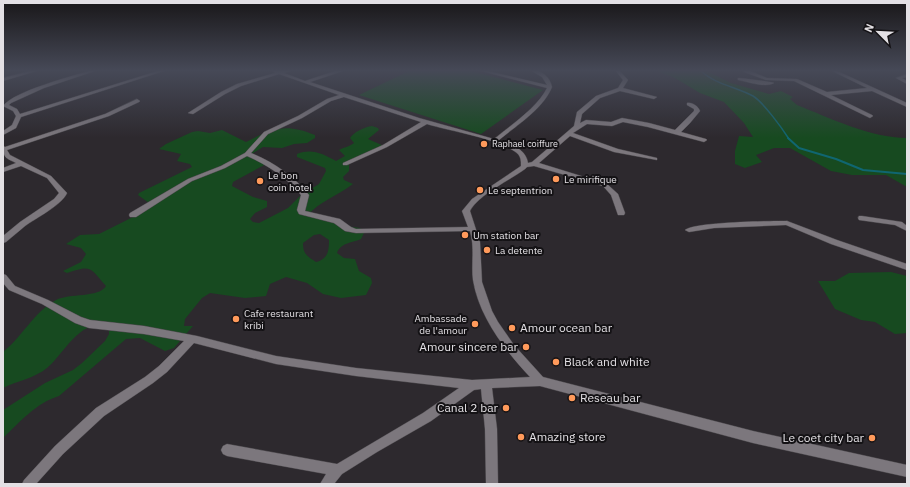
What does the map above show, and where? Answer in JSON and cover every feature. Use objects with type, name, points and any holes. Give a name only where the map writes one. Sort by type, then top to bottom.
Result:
[{"type":"street","points":[[19,116],[15,110],[6,106],[9,102],[28,93]]},
{"type":"street","points":[[19,116],[93,93]]},
{"type":"street","points":[[191,113],[224,93]]},
{"type":"street","points":[[337,93],[426,122],[495,141],[520,152],[524,157],[525,164],[523,168],[480,196],[467,207],[466,211],[473,229],[477,246],[476,263],[478,281],[496,329],[516,356],[540,381]]},
{"type":"street","points":[[495,141],[539,104],[548,93]]},
{"type":"street","points":[[577,127],[578,115],[582,110],[598,97],[610,93]]},
{"type":"street","points":[[636,93],[654,97]]},
{"type":"street","points":[[823,93],[870,116]]},
{"type":"street","points":[[826,94],[838,93]]},
{"type":"street","points":[[880,93],[907,105]]},
{"type":"street","points":[[133,215],[190,180],[223,167],[247,154],[266,133],[300,117],[329,100],[344,95]]},
{"type":"street","points":[[3,240],[23,224],[57,201],[63,193],[49,177],[7,156],[4,148],[107,115],[137,101]]},
{"type":"street","points":[[676,133],[697,111],[696,108],[689,104]]},
{"type":"street","points":[[3,133],[12,128],[17,122],[19,116]]},
{"type":"street","points":[[534,164],[577,127],[586,122],[612,124],[622,120],[649,125],[704,140]]},
{"type":"street","points":[[346,164],[385,146],[426,122]]},
{"type":"street","points":[[569,134],[616,151],[655,159]]},
{"type":"street","points":[[247,154],[264,161],[300,188],[304,195],[301,210],[302,212],[337,221],[348,229],[356,231],[473,229]]},
{"type":"street","points":[[3,170],[22,163]]},
{"type":"street","points":[[525,164],[534,164],[605,185],[614,194],[622,213]]},
{"type":"street","points":[[862,218],[895,223],[907,230]]},
{"type":"street","points":[[689,230],[714,226],[787,223],[834,242],[907,267]]},
{"type":"street","points":[[3,277],[12,288],[45,302],[78,320],[89,324],[144,330],[192,339],[276,360],[313,367],[472,385],[540,381],[753,436],[907,471]]},
{"type":"street","points":[[28,484],[59,450],[100,412],[163,369],[192,339]]},
{"type":"street","points":[[326,484],[338,470],[427,416],[472,385]]},
{"type":"street","points":[[486,385],[491,429],[492,484]]},
{"type":"street","points":[[227,450],[338,470]]},
{"type":"green space","points":[[364,93],[539,93],[481,134],[359,95]]},
{"type":"green space","points":[[700,93],[765,93],[769,94],[784,93],[793,97],[790,99],[797,105],[837,121],[879,135],[907,138],[907,187],[886,175],[852,175],[831,171],[790,148],[774,148],[756,155],[762,162],[745,168],[735,164],[735,151],[739,136],[753,137],[744,123],[724,102]]},
{"type":"green space","points":[[372,126],[378,128],[379,130],[368,139],[384,146],[349,164],[349,171],[343,177],[344,180],[353,184],[317,206],[307,216],[337,222],[346,226],[360,228],[365,231],[361,239],[344,245],[337,253],[344,258],[355,259],[359,271],[371,278],[372,283],[366,295],[341,298],[323,294],[307,283],[286,277],[270,284],[266,296],[245,298],[210,293],[202,298],[185,319],[184,326],[193,326],[174,348],[165,351],[140,338],[126,339],[59,396],[36,408],[3,438],[3,410],[45,383],[73,370],[105,341],[109,334],[109,330],[100,326],[91,327],[83,331],[75,337],[47,368],[31,377],[3,388],[3,352],[41,311],[56,300],[91,294],[102,290],[106,286],[90,269],[81,269],[67,273],[63,271],[81,262],[86,254],[81,248],[66,244],[80,235],[99,234],[135,216],[149,203],[138,195],[139,193],[192,167],[190,164],[177,161],[181,154],[159,149],[166,144],[192,132],[198,131],[210,133],[222,130],[246,142],[272,130],[288,128],[305,131],[315,135],[315,138],[307,143],[294,144],[282,148],[263,147],[253,153],[255,159],[266,164],[233,182],[232,186],[253,197],[267,201],[267,207],[255,213],[250,219],[253,222],[259,223],[288,208],[301,195],[319,184],[326,171],[325,168],[297,157],[297,154],[302,152],[313,152],[322,154],[336,161],[345,156],[339,150],[354,143],[350,138],[360,130]],"holes":[[[320,234],[329,240],[327,254],[320,261],[316,262],[308,256],[303,247],[303,243],[314,235]]]},
{"type":"green space","points":[[891,272],[907,276],[907,333],[895,334],[875,322],[861,320],[835,309],[818,281],[835,281],[849,273]]},
{"type":"waterway","points":[[745,93],[753,96],[762,104],[789,139]]},
{"type":"waterway","points":[[789,139],[799,148],[836,159],[863,170],[907,174]]},
{"type":"place","name":"Raphael coiffure","points":[[484,144]]},
{"type":"place","name":"Le mirifique","points":[[556,179]]},
{"type":"place","name":"Le bon coin hotel","points":[[260,181]]},
{"type":"place","name":"Le septentrion","points":[[480,190]]},
{"type":"place","name":"Um station bar","points":[[465,235]]},
{"type":"place","name":"La detente","points":[[487,250]]},
{"type":"place","name":"Cafe restaurant kribi","points":[[236,319]]},
{"type":"place","name":"Ambassade de l'amour","points":[[475,324]]},
{"type":"place","name":"Amour ocean bar","points":[[512,328]]},
{"type":"place","name":"Amour sincere bar","points":[[526,347]]},
{"type":"place","name":"Black and white","points":[[556,362]]},
{"type":"place","name":"Reseau bar","points":[[572,398]]},
{"type":"place","name":"Canal 2 bar","points":[[506,408]]},
{"type":"place","name":"Amazing store","points":[[521,437]]},
{"type":"place","name":"Le coet city bar","points":[[872,438]]}]
